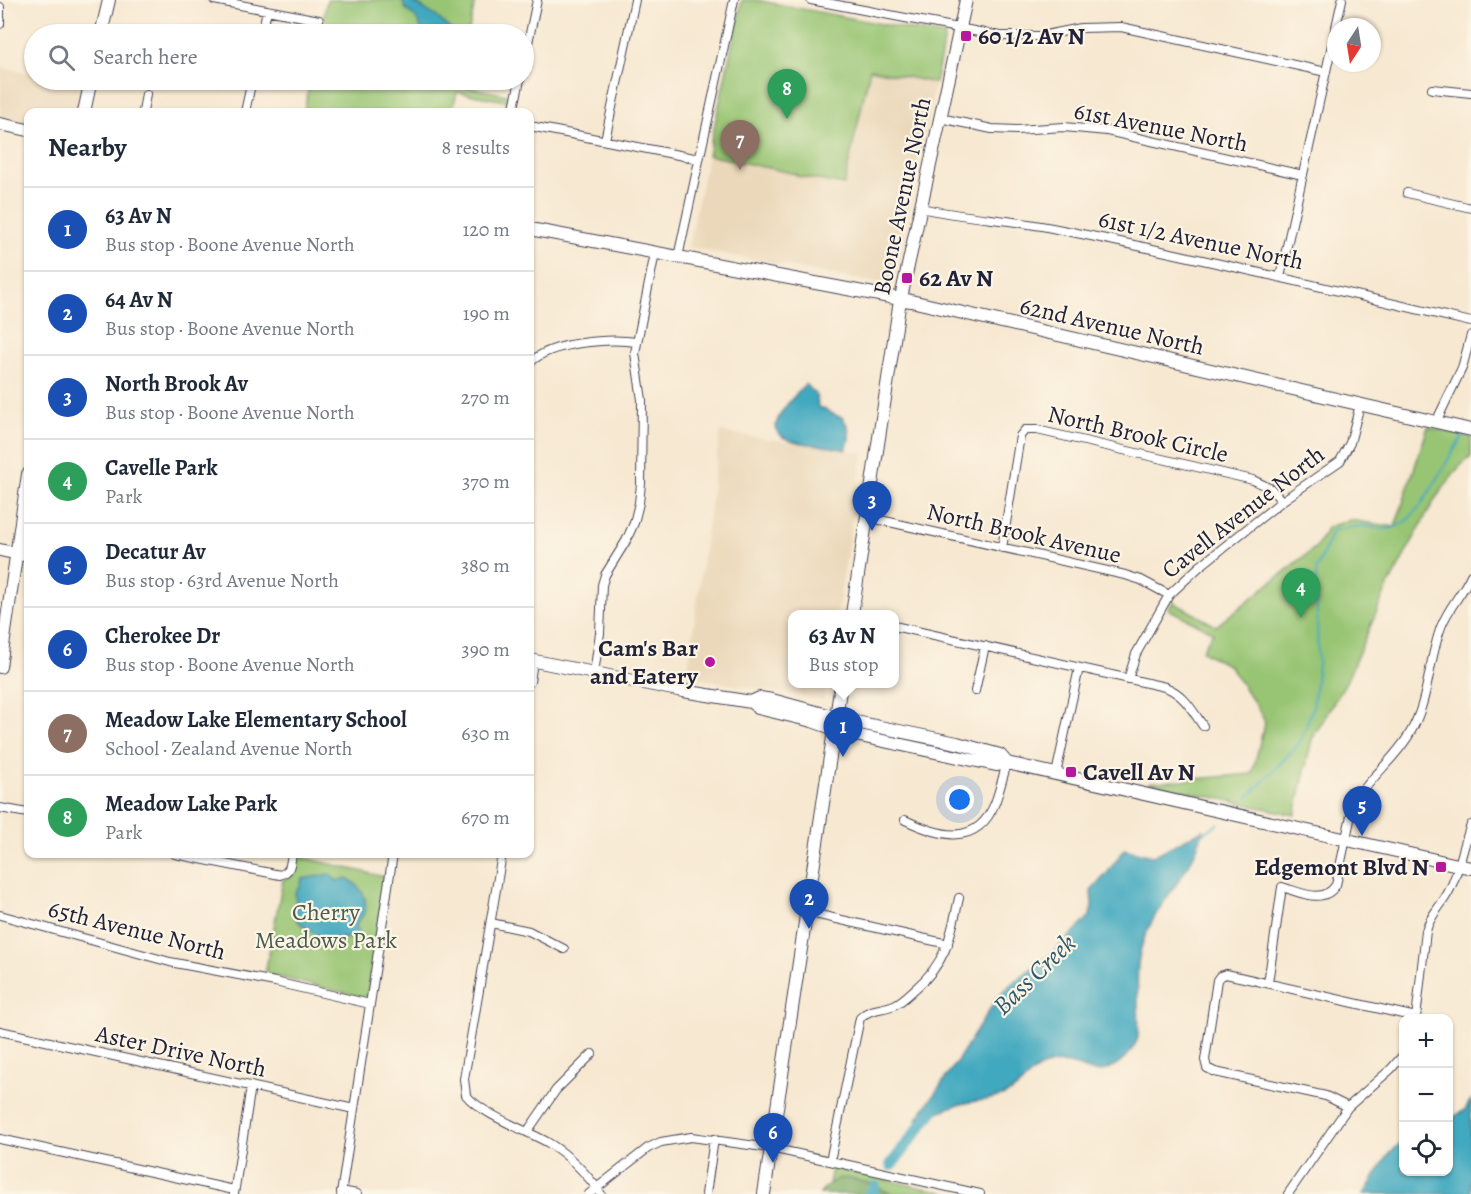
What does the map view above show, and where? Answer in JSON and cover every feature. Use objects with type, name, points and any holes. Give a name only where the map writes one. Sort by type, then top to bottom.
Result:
[{"type":"street","points":[[103,24],[109,0]]},
{"type":"street","points":[[214,0],[319,20]]},
{"type":"street","points":[[532,24],[537,0]]},
{"type":"street","points":[[605,140],[635,0]]},
{"type":"street","points":[[678,257],[734,0]]},
{"type":"street","points":[[811,0],[1000,36],[1041,36],[1081,28],[1121,27],[1326,72]]},
{"type":"street","name":"Boone Avenue North","points":[[853,610],[901,299],[966,0]]},
{"type":"street","points":[[1280,277],[1342,0]]},
{"type":"street","points":[[0,7],[0,24]]},
{"type":"street","points":[[264,24],[267,10]]},
{"type":"street","points":[[1432,89],[1471,93]]},
{"type":"street","points":[[85,108],[89,90]]},
{"type":"street","points":[[246,108],[250,90]]},
{"type":"street","points":[[514,108],[518,90]]},
{"type":"street","points":[[143,108],[146,94]]},
{"type":"street","name":"61st Avenue North","points":[[940,118],[992,129],[1064,127],[1107,131],[1303,175]]},
{"type":"street","points":[[0,124],[24,129]]},
{"type":"street","points":[[534,127],[699,159]]},
{"type":"street","points":[[1407,193],[1471,208]]},
{"type":"street","name":"61st 1/2 Avenue North","points":[[921,208],[970,218],[1051,228],[1280,277],[1471,322]]},
{"type":"street","name":"62nd Avenue North","points":[[534,230],[901,299],[1471,430]]},
{"type":"street","points":[[594,673],[600,633],[602,585],[605,574],[626,541],[639,503],[642,400],[636,363],[637,342],[655,253]]},
{"type":"street","points":[[1436,423],[1462,369],[1471,335]]},
{"type":"street","points":[[534,360],[541,354],[593,342],[620,340],[637,342]]},
{"type":"street","name":"Cavell Avenue North","points":[[1128,679],[1140,647],[1169,595],[1198,567],[1282,501],[1340,461],[1350,443],[1360,405]]},
{"type":"street","name":"North Brook Circle","points":[[1002,548],[1020,436],[1025,430],[1037,430],[1253,480],[1270,488],[1282,501]]},
{"type":"street","name":"North Brook Avenue","points":[[867,517],[1125,575],[1141,580],[1169,595]]},
{"type":"street","points":[[0,668],[23,555],[24,539]]},
{"type":"street","points":[[0,550],[23,555]]},
{"type":"street","points":[[1268,983],[1282,887],[1320,896],[1332,891],[1336,885],[1350,815],[1358,797],[1403,745],[1418,718],[1441,627],[1471,575]]},
{"type":"street","points":[[899,627],[1165,687],[1179,694],[1203,726]]},
{"type":"street","points":[[975,691],[985,646]]},
{"type":"street","points":[[534,661],[752,702],[760,698],[835,724],[968,746],[1000,755],[1007,763],[1465,866]]},
{"type":"street","points":[[1056,774],[1079,668]]},
{"type":"street","points":[[764,1194],[840,688]]},
{"type":"street","points":[[905,820],[940,834],[962,835],[973,831],[982,824],[995,804],[1007,763]]},
{"type":"street","points":[[0,808],[24,812]]},
{"type":"street","points":[[1416,1014],[1428,921],[1446,898],[1465,866],[1471,825]]},
{"type":"street","points":[[194,858],[280,875],[289,869],[291,858]]},
{"type":"street","points":[[357,1194],[341,1192],[392,858]]},
{"type":"street","points":[[501,858],[464,1087],[471,1102],[557,1149],[579,1168],[599,1191]]},
{"type":"street","points":[[830,1161],[860,1018],[869,1011],[892,1006],[903,1000],[931,975],[940,963],[948,944],[959,898]]},
{"type":"street","points":[[806,912],[948,944]]},
{"type":"street","name":"65th Avenue North","points":[[0,915],[170,962],[275,981],[370,1004]]},
{"type":"street","points":[[491,923],[529,931],[564,949]]},
{"type":"street","points":[[1348,1107],[1326,1096],[1215,1072],[1207,1068],[1205,1060],[1216,980],[1226,974],[1399,1014]]},
{"type":"street","name":"Aster Drive North","points":[[0,1030],[354,1109]]},
{"type":"street","points":[[527,1132],[548,1099],[592,1054]]},
{"type":"street","points":[[1288,1194],[1348,1107],[1399,1060]]},
{"type":"street","points":[[0,1139],[234,1192],[251,1086]]},
{"type":"street","points":[[589,1194],[599,1191],[635,1157],[661,1142],[691,1137],[771,1148],[980,1194]]},
{"type":"street","points":[[706,1194],[714,1139]]},
{"type":"shaded area","points":[[0,67],[24,72],[24,90],[83,90],[79,108],[24,108],[24,123],[0,118]]},
{"type":"shaded area","points":[[870,68],[935,83],[890,286],[688,247],[708,155],[844,184]]},
{"type":"shaded area","points":[[720,432],[863,453],[838,610],[788,610],[788,688],[826,688],[824,700],[687,677]]},
{"type":"green space","points":[[327,0],[468,0],[475,2],[470,24],[322,24]]},
{"type":"green space","points":[[742,0],[756,0],[945,36],[935,83],[870,69],[844,185],[708,155]]},
{"type":"green space","points":[[308,90],[483,90],[512,96],[510,102],[457,92],[453,108],[305,108]]},
{"type":"green space","points":[[1428,427],[1471,437],[1471,457],[1459,467],[1435,499],[1386,590],[1346,682],[1312,739],[1295,815],[1148,783],[1252,774],[1265,722],[1229,666],[1202,651],[1213,632],[1168,609],[1173,602],[1216,626],[1316,547],[1328,527],[1350,520],[1395,527]]},
{"type":"green space","name":"Cherry Meadows Park","points":[[296,858],[305,858],[385,877],[367,998],[265,974],[283,880],[292,875]]},
{"type":"green space","points":[[832,1168],[946,1193],[827,1194]]},
{"type":"green space","points":[[846,1178],[869,1183],[891,1194],[820,1194],[831,1183]]},
{"type":"water","points":[[402,0],[411,0],[445,24],[419,24],[405,8]]},
{"type":"water","points":[[806,384],[817,396],[818,407],[842,417],[845,421],[849,429],[846,450],[794,441],[782,437],[777,430],[778,420],[787,405]]},
{"type":"water","points":[[1203,830],[1191,861],[1157,913],[1143,942],[1137,978],[1138,1038],[1126,1057],[1113,1067],[1099,1071],[1063,1063],[1044,1066],[1006,1094],[952,1107],[924,1120],[917,1119],[995,1001],[1011,984],[1056,950],[1090,916],[1091,891],[1124,849],[1153,856]]},
{"type":"water","points":[[330,874],[337,881],[347,878],[354,882],[363,893],[366,905],[356,924],[359,935],[340,938],[323,937],[307,929],[294,915],[295,893],[302,879]]},
{"type":"water","points":[[1471,1100],[1471,1194],[1364,1194],[1387,1157],[1399,1145],[1399,1176],[1453,1176],[1453,1118],[1465,1110]]},
{"type":"waterway","name":"Bass Creek","points":[[1247,798],[1298,745],[1313,706],[1318,664],[1316,570],[1333,530],[1361,526],[1388,529],[1400,525],[1422,504],[1465,434]]},
{"type":"waterway","name":"Bass Creek","points":[[1202,834],[1218,824]]},
{"type":"waterway","name":"Bass Creek","points":[[891,1165],[934,1109]]},
{"type":"waterway","name":"Bass Creek","points":[[870,1194],[875,1187]]},
{"type":"place","name":"60 1/2 Av N","points":[[966,36]]},
{"type":"place","name":"Meadow Lake Park","points":[[787,119]]},
{"type":"place","name":"Meadow Lake Elementary School","points":[[740,170]]},
{"type":"place","name":"62 Av N","points":[[907,278]]},
{"type":"place","name":"North Brook Av","points":[[872,531]]},
{"type":"place","name":"Cavelle Park","points":[[1301,618]]},
{"type":"place","name":"Cam's Bar and Eatery","points":[[710,662]]},
{"type":"place","name":"63 Av N","points":[[843,757]]},
{"type":"place","name":"Cavell Av N","points":[[1071,772]]},
{"type":"place","name":"Decatur Av","points":[[1362,836]]},
{"type":"place","name":"Edgemont Blvd N","points":[[1441,867]]},
{"type":"place","name":"64 Av N","points":[[809,929]]},
{"type":"place","name":"Cherokee Dr","points":[[773,1163]]}]
